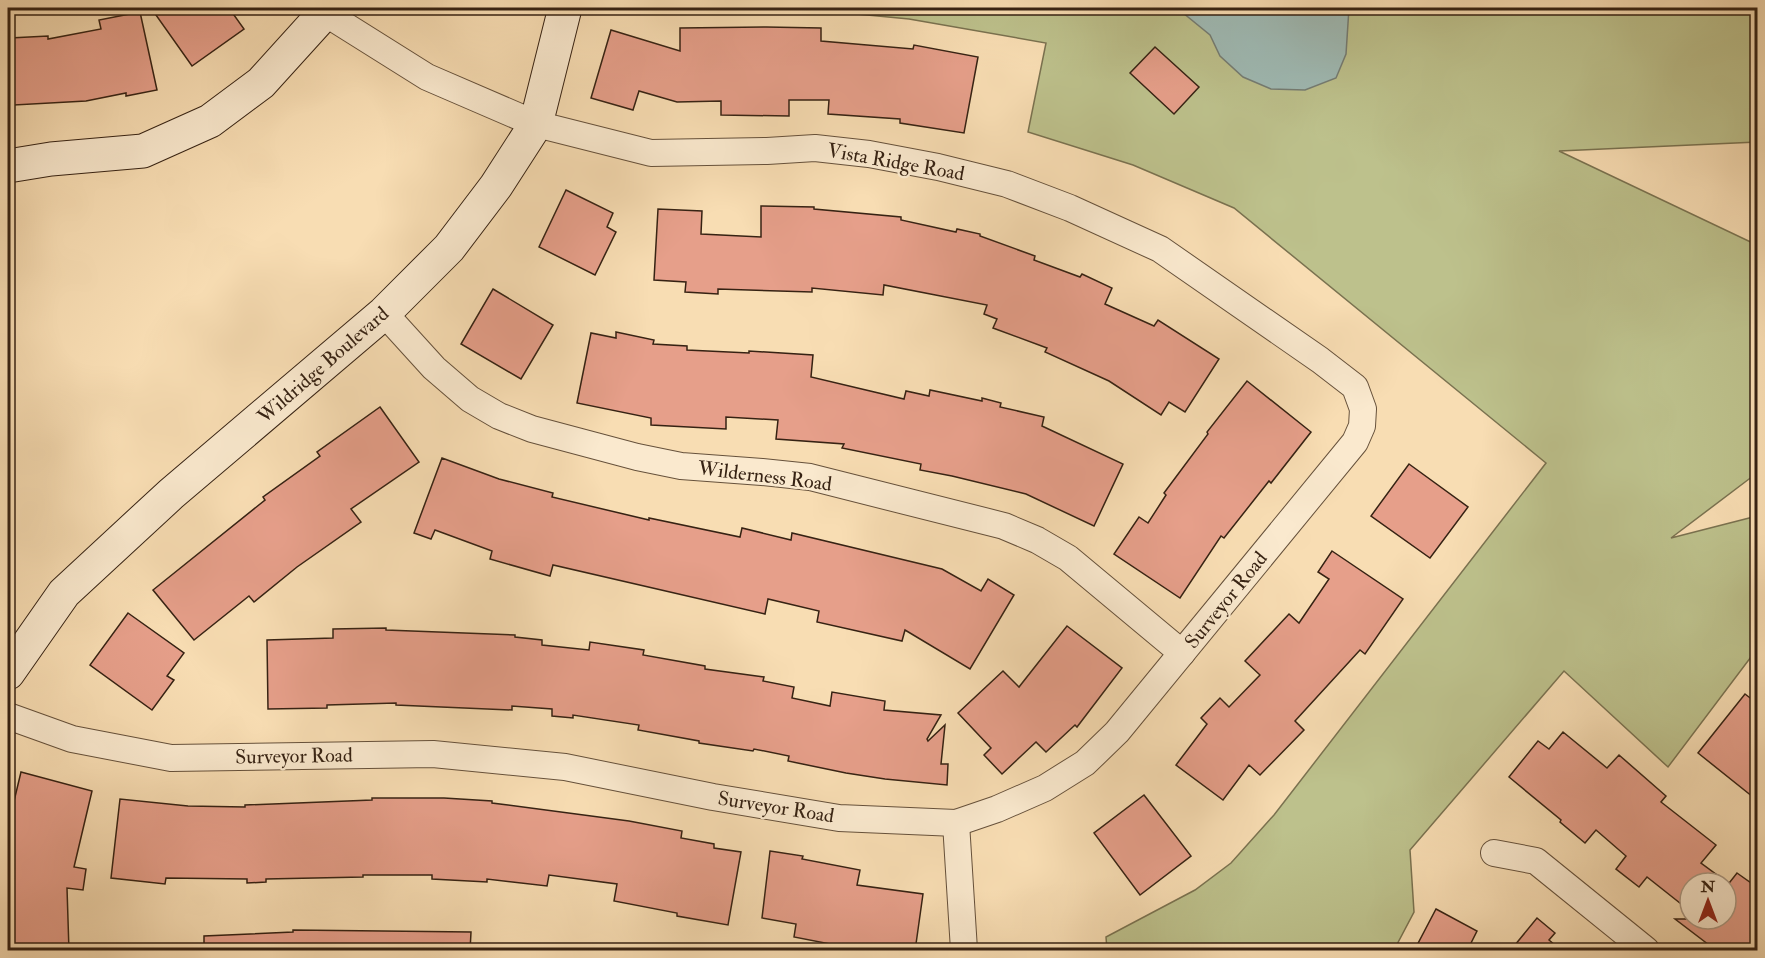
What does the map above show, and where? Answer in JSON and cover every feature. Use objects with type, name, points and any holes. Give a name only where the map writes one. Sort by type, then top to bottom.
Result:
[{"type":"street","name":"Wildridge Boulevard","points":[[8,673],[64,593],[171,494],[384,313],[449,248],[496,186],[536,124],[565,8]]},
{"type":"street","name":"Vista Ridge Road","points":[[324,10],[427,77],[536,124],[651,153],[746,152],[815,148],[869,154],[938,166],[1007,184],[1070,208],[1160,249],[1320,360],[1355,387],[1363,409]]},
{"type":"street","points":[[8,166],[51,159],[144,151],[210,121],[261,82],[324,10]]},
{"type":"street","name":"Wilderness Road","points":[[384,313],[434,368],[470,399],[499,416],[531,429],[637,458],[681,466],[762,471],[810,477],[1004,526],[1038,540],[1068,558],[1182,653]]},
{"type":"street","name":"Surveyor Road","points":[[8,716],[72,739],[171,758],[433,753],[564,767],[713,797],[839,818],[956,823],[997,809],[1045,788],[1085,763],[1117,732],[1355,442],[1362,426],[1363,409]]},
{"type":"street","points":[[956,823],[964,951]]},
{"type":"street","points":[[1494,854],[1536,861],[1646,951]]},
{"type":"green space","points":[[794,8],[1757,8],[1757,142],[1559,151],[1757,245],[1757,473],[1671,538],[1757,516],[1757,649],[1668,767],[1564,671],[1410,850],[1414,912],[1394,950],[1107,950],[1106,937],[1195,890],[1231,863],[1274,815],[1546,463],[1234,208],[1133,165],[1028,132],[1046,43],[909,19]]},
{"type":"water","points":[[1177,8],[1349,8],[1346,54],[1336,78],[1305,90],[1271,89],[1243,77],[1220,56],[1210,35]]},
{"type":"building","points":[[151,8],[229,8],[244,29],[192,66]]},
{"type":"building","points":[[140,12],[157,90],[86,101],[14,105],[10,38],[48,36],[48,39],[101,29],[99,20]]},
{"type":"building","points":[[680,28],[821,28],[821,41],[913,49],[914,45],[978,57],[964,133],[900,123],[900,119],[828,114],[829,100],[789,100],[789,116],[721,115],[721,101],[677,102],[639,91],[633,110],[591,98],[611,30],[680,51]]},
{"type":"building","points":[[1155,47],[1199,87],[1174,114],[1130,73]]},
{"type":"building","points":[[566,190],[613,213],[607,227],[616,232],[595,275],[539,247]]},
{"type":"building","points":[[761,206],[814,207],[814,209],[901,217],[901,220],[956,232],[957,229],[980,234],[980,236],[1035,256],[1034,260],[1080,277],[1082,274],[1112,288],[1105,304],[1154,326],[1158,320],[1219,359],[1185,412],[1169,402],[1161,415],[1109,381],[1045,352],[1047,348],[993,328],[997,319],[984,314],[987,305],[884,285],[883,295],[812,288],[812,292],[718,289],[718,294],[685,292],[686,282],[654,280],[658,209],[702,211],[701,234],[761,237]]},
{"type":"building","points":[[493,289],[553,325],[521,379],[461,344]]},
{"type":"building","points":[[616,332],[654,340],[653,344],[687,346],[687,350],[813,355],[811,377],[904,399],[906,391],[929,396],[930,390],[982,401],[982,398],[1001,403],[1000,407],[1044,417],[1042,426],[1123,464],[1094,526],[1026,494],[920,470],[921,464],[842,448],[844,444],[776,439],[778,420],[726,417],[726,429],[651,425],[651,418],[577,403],[591,333],[616,338]]},
{"type":"building","points":[[1247,381],[1311,432],[1224,538],[1221,536],[1180,598],[1114,554],[1139,517],[1148,523],[1166,495],[1164,493]]},
{"type":"building","points":[[380,407],[419,462],[351,509],[361,522],[297,567],[254,602],[249,596],[194,640],[153,590],[265,500],[263,497],[320,456],[317,452]]},
{"type":"building","points":[[442,458],[499,479],[553,493],[552,497],[649,520],[649,518],[740,537],[742,528],[791,540],[792,533],[942,569],[981,591],[988,579],[1014,595],[970,669],[905,630],[902,641],[817,622],[819,611],[768,599],[765,614],[553,565],[550,576],[490,559],[492,551],[435,530],[431,539],[414,533]]},
{"type":"building","points":[[1409,464],[1468,507],[1430,558],[1371,516]]},
{"type":"building","points":[[1332,551],[1403,599],[1365,654],[1360,650],[1295,721],[1304,730],[1260,775],[1249,765],[1223,800],[1176,765],[1207,724],[1201,718],[1220,698],[1229,707],[1260,675],[1245,661],[1289,614],[1299,623],[1329,579],[1318,572]]},
{"type":"building","points":[[128,613],[184,653],[167,676],[174,680],[152,710],[90,665]]},
{"type":"building","points":[[1067,626],[1122,668],[1077,727],[1075,725],[1046,752],[1036,742],[1002,774],[984,755],[991,748],[958,713],[1003,671],[1019,687]]},
{"type":"building","points":[[386,628],[386,630],[515,635],[515,637],[542,640],[542,645],[589,650],[590,642],[644,650],[643,655],[705,666],[705,669],[764,677],[763,681],[794,687],[792,698],[830,706],[832,692],[885,701],[884,710],[941,715],[927,739],[928,741],[945,725],[941,764],[948,764],[947,785],[846,773],[788,761],[789,756],[754,749],[753,751],[699,743],[699,741],[638,730],[639,725],[573,715],[573,718],[552,716],[552,709],[512,706],[512,710],[396,705],[396,703],[268,709],[267,640],[333,638],[333,629]]},
{"type":"building","points":[[1745,694],[1758,704],[1758,801],[1698,753]]},
{"type":"building","points":[[1563,732],[1607,768],[1619,755],[1666,796],[1661,802],[1716,845],[1701,863],[1712,871],[1678,871],[1678,902],[1647,877],[1639,887],[1616,869],[1626,856],[1596,830],[1585,843],[1509,777],[1538,741],[1549,749]]},
{"type":"building","points":[[21,772],[92,791],[74,867],[86,869],[83,890],[67,888],[69,951],[8,951],[8,826]]},
{"type":"building","points":[[1144,795],[1191,856],[1140,895],[1094,833]]},
{"type":"building","points":[[372,798],[492,801],[492,803],[629,821],[682,831],[681,838],[714,844],[714,848],[741,852],[728,925],[614,901],[617,884],[549,875],[547,886],[487,879],[487,882],[432,879],[432,875],[266,879],[266,882],[247,883],[247,879],[166,878],[165,884],[111,878],[120,799],[188,806],[245,807],[245,805],[372,800]]},
{"type":"building","points":[[770,851],[803,856],[802,859],[860,870],[857,885],[923,894],[915,951],[866,951],[794,937],[796,924],[762,918]]},
{"type":"building","points":[[1738,874],[1758,888],[1758,951],[1717,951],[1691,931],[1738,931]]},
{"type":"building","points":[[1436,909],[1477,931],[1467,951],[1414,951]]},
{"type":"building","points":[[1537,918],[1555,933],[1549,940],[1562,951],[1510,951]]},
{"type":"building","points":[[293,930],[471,932],[470,951],[204,951],[204,936],[293,932]]}]
